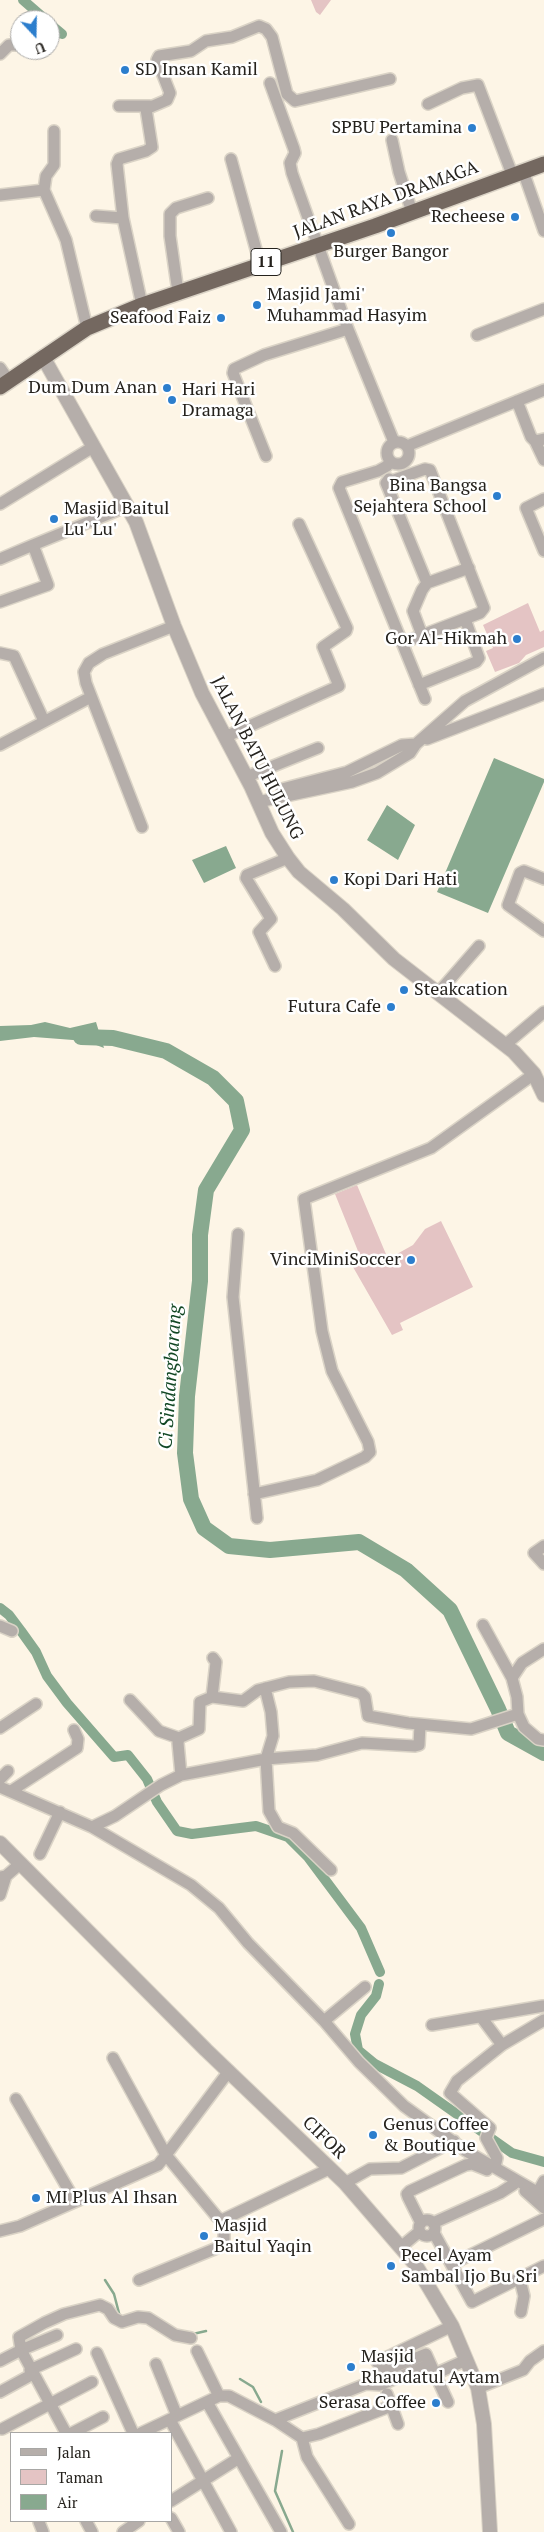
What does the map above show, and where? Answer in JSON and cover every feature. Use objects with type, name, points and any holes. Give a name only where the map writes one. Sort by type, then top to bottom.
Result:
[{"type":"highway","name":"JALAN RAYA DRAMAGA","points":[[5,384],[87,328],[142,305],[320,245],[517,172],[544,164]]},
{"type":"street","points":[[119,106],[150,106],[167,100],[170,96],[157,60],[159,56],[191,51],[206,41],[232,37],[255,26],[263,27],[272,37],[287,94],[295,101],[373,85],[390,79]]},
{"type":"street","points":[[0,54],[10,45]]},
{"type":"street","points":[[270,82],[295,153],[290,163],[292,173],[320,245],[348,329],[394,442]]},
{"type":"street","points":[[428,104],[462,88],[478,85],[544,232]]},
{"type":"street","points":[[142,305],[124,218],[117,164],[123,157],[150,149],[152,144],[146,112],[150,106]]},
{"type":"street","points":[[54,131],[54,165],[46,176],[44,190],[66,240],[87,328]]},
{"type":"street","points":[[392,140],[399,172],[412,212]]},
{"type":"street","points":[[231,159],[260,264]]},
{"type":"street","points":[[0,195],[44,190]]},
{"type":"street","points":[[178,292],[170,236],[170,214],[176,208],[208,198]]},
{"type":"street","points":[[96,216],[124,218]]},
{"type":"street","points":[[477,335],[544,308]]},
{"type":"street","points":[[266,456],[233,373],[234,369],[264,355],[348,329]]},
{"type":"street","name":"JALAN BATU HULUNG","points":[[42,357],[128,506],[144,541],[174,626],[202,693],[246,777],[272,833],[288,858],[302,875],[343,909],[394,959],[506,1045],[534,1074],[544,1094]]},
{"type":"street","points":[[0,368],[5,384]]},
{"type":"street","points":[[407,446],[544,390]]},
{"type":"street","points":[[517,401],[531,437],[539,440],[544,460]]},
{"type":"street","points":[[424,699],[339,488],[342,482],[383,469],[393,463],[404,463],[409,453],[407,446],[402,442],[394,442],[386,451],[393,463],[386,483],[427,583]]},
{"type":"street","points":[[0,504],[94,446]]},
{"type":"street","points":[[386,483],[428,468],[484,608],[480,614],[402,643]]},
{"type":"street","points":[[544,499],[526,508],[544,551]]},
{"type":"street","points":[[0,560],[128,506]]},
{"type":"street","points":[[225,737],[339,686],[323,647],[346,631],[347,628],[299,524]]},
{"type":"street","points":[[0,602],[48,585],[33,546]]},
{"type":"street","points":[[422,636],[413,610],[427,583],[469,568]]},
{"type":"street","points":[[419,685],[476,662],[479,658],[465,619]]},
{"type":"street","points":[[142,827],[84,676],[88,663],[103,654],[174,626]]},
{"type":"street","points":[[0,653],[14,656],[44,721]]},
{"type":"street","points":[[420,742],[475,694],[544,658]]},
{"type":"street","points":[[257,799],[369,764],[402,745],[420,742],[544,694]]},
{"type":"street","points":[[0,745],[91,697]]},
{"type":"street","points":[[246,777],[318,748]]},
{"type":"street","points":[[275,966],[259,932],[270,919],[246,878],[248,875],[288,858]]},
{"type":"street","points":[[544,879],[524,871],[520,873],[508,905],[544,931]]},
{"type":"street","points":[[438,993],[479,946]]},
{"type":"street","points":[[506,1045],[544,1012]]},
{"type":"street","points":[[254,1494],[317,1480],[365,1457],[370,1452],[368,1442],[332,1371],[322,1331],[304,1198],[431,1148],[534,1074]]},
{"type":"street","points":[[238,1234],[233,1297],[257,1518]]},
{"type":"street","points":[[544,1546],[534,1553],[544,1564]]},
{"type":"street","points":[[483,1625],[512,1678],[517,1697],[518,1714],[524,1727],[538,1739],[544,1740]]},
{"type":"street","points":[[0,1626],[12,1631]]},
{"type":"street","points":[[512,1678],[522,1663],[544,1649]]},
{"type":"street","points":[[212,1697],[216,1662],[213,1658]]},
{"type":"street","points":[[130,1700],[159,1731],[179,1738],[199,1729],[200,1702],[212,1697],[240,1702],[265,1688],[301,1680],[314,1681],[364,1694],[367,1712],[371,1717],[420,1724],[471,1728],[488,1725],[496,1719],[518,1714]]},
{"type":"street","points":[[265,1688],[271,1712],[273,1736],[266,1759],[269,1811],[278,1827],[293,1833],[331,1870]]},
{"type":"street","points":[[0,1728],[36,1704]]},
{"type":"street","points":[[92,1827],[115,1816],[161,1785],[181,1775],[266,1759],[317,1755],[362,1743],[415,1746],[419,1745],[420,1724]]},
{"type":"street","points":[[6,1789],[77,1748],[78,1739],[74,1730]]},
{"type":"street","points":[[179,1738],[181,1775]]},
{"type":"street","points":[[6,1789],[92,1827],[191,1885],[219,1908],[248,1944],[324,2021],[390,2093],[466,2151],[541,2194],[544,2181]]},
{"type":"street","points":[[40,1854],[60,1812]]},
{"type":"street","name":"CIFOR","points":[[0,1844],[229,2072],[345,2183],[402,2246],[415,2264],[452,2326],[478,2388],[484,2424],[490,2532]]},
{"type":"street","points":[[0,1895],[3,1876],[21,1863]]},
{"type":"street","points":[[324,2021],[365,1987]]},
{"type":"street","points":[[432,2025],[543,2006]]},
{"type":"street","points":[[481,2017],[502,2045]]},
{"type":"street","points":[[495,2167],[497,2158],[486,2138],[490,2128],[450,2093],[456,2081],[502,2045],[544,2020]]},
{"type":"street","points":[[113,2058],[166,2155],[218,2218],[224,2219],[329,2169]]},
{"type":"street","points":[[0,2231],[20,2226],[158,2165],[229,2072]]},
{"type":"street","points":[[16,2100],[75,2201]]},
{"type":"street","points":[[345,2183],[370,2169],[401,2168],[454,2141]]},
{"type":"street","points":[[544,2208],[514,2184],[480,2166],[466,2165],[407,2194],[427,2228],[452,2264],[472,2302],[520,2280],[544,2266]]},
{"type":"street","points":[[402,2246],[427,2228],[514,2184]]},
{"type":"street","points":[[452,2264],[544,2218]]},
{"type":"street","points":[[139,2280],[217,2248],[224,2239],[224,2219]]},
{"type":"street","points":[[520,2280],[524,2296],[521,2312]]},
{"type":"street","points":[[65,2432],[21,2350],[18,2339],[27,2332],[64,2314],[100,2305],[108,2309],[114,2318],[122,2322],[138,2317],[148,2318],[174,2335],[191,2338]]},
{"type":"street","points":[[376,2362],[452,2326]]},
{"type":"street","points":[[0,2361],[57,2335]]},
{"type":"street","points":[[0,2392],[32,2372],[76,2349]]},
{"type":"street","points":[[197,2351],[219,2396]]},
{"type":"street","points":[[478,2388],[523,2370],[530,2361],[544,2351]]},
{"type":"street","points":[[97,2353],[132,2432]]},
{"type":"street","points":[[275,2420],[366,2384],[380,2385],[405,2369],[433,2369],[466,2360]]},
{"type":"street","points":[[156,2364],[173,2418],[202,2481],[231,2532]]},
{"type":"street","points":[[433,2369],[448,2402]]},
{"type":"street","points":[[2,2429],[92,2382]]},
{"type":"street","points":[[387,2394],[398,2424]]},
{"type":"street","points":[[143,2432],[219,2396],[230,2396],[275,2420],[302,2438],[307,2457],[349,2524]]},
{"type":"street","points":[[207,2402],[281,2532]]},
{"type":"street","points":[[302,2438],[319,2434],[391,2406]]},
{"type":"street","points":[[74,2432],[103,2417]]},
{"type":"street","points":[[172,2500],[239,2458]]},
{"type":"street","points":[[172,2520],[179,2532]]},
{"type":"street","points":[[122,2532],[137,2522]]},
{"type":"green space","points":[[311,0],[331,0],[320,15],[316,12]]},
{"type":"green space","name":"Gor Al-Hikmah","points":[[528,603],[540,632],[544,630],[544,647],[526,655],[519,663],[495,672],[486,651],[493,648],[483,625]]},
{"type":"green space","name":"VinciMiniSoccer","points":[[357,1185],[388,1259],[413,1245],[425,1229],[441,1221],[473,1287],[400,1323],[403,1330],[392,1335],[353,1267],[362,1261],[335,1194]]},
{"type":"water","points":[[494,758],[544,779],[544,782],[488,913],[437,892]]},
{"type":"water","points":[[387,805],[415,825],[398,860],[367,840]]},
{"type":"water","points":[[226,846],[236,868],[204,883],[192,860]]},
{"type":"water","points":[[45,1022],[70,1028],[96,1022],[104,1048],[86,1041],[34,1037],[0,1041],[0,1026],[31,1025]]},
{"type":"waterway","points":[[23,0],[34,10]]},
{"type":"waterway","name":"Ci Sindangbarang","points":[[81,1037],[113,1038],[166,1051],[213,1078],[236,1101],[242,1130],[206,1190],[200,1235],[200,1281],[187,1396],[185,1453],[191,1499],[204,1528],[229,1546],[270,1550],[359,1542],[406,1570],[450,1610],[508,1733],[544,1753]]},
{"type":"waterway","points":[[0,1608],[9,1615],[36,1652],[47,1676],[67,1703],[114,1757],[128,1755],[147,1779],[157,1802],[177,1831],[192,1834],[256,1826],[288,1837],[308,1857],[361,1928],[380,1972]]},
{"type":"waterway","points":[[379,1984],[376,1996],[361,2015],[355,2034],[358,2050],[375,2064],[417,2086],[512,2153],[544,2162]]},
{"type":"waterway","points":[[105,2280],[114,2294],[120,2317]]},
{"type":"waterway","points":[[193,2334],[206,2331]]},
{"type":"waterway","points":[[240,2379],[253,2387],[261,2402]]},
{"type":"waterway","points":[[282,2451],[275,2491],[293,2532]]},
{"type":"place","name":"SD Insan Kamil","points":[[125,70]]},
{"type":"place","name":"SPBU Pertamina","points":[[472,128]]},
{"type":"place","name":"Recheese","points":[[515,217]]},
{"type":"place","name":"Burger Bangor","points":[[391,233]]},
{"type":"place","name":"Masjid Jami' Muhammad Hasyim","points":[[257,305]]},
{"type":"place","name":"Seafood Faiz","points":[[221,318]]},
{"type":"place","name":"Dum Dum Anan","points":[[167,388]]},
{"type":"place","name":"Hari Hari Dramaga","points":[[172,400]]},
{"type":"place","name":"Bina Bangsa Sejahtera School","points":[[497,496]]},
{"type":"place","name":"Masjid Baitul Lu' Lu'","points":[[54,519]]},
{"type":"place","name":"Gor Al-Hikmah","points":[[517,639]]},
{"type":"place","name":"Kopi Dari Hati","points":[[334,880]]},
{"type":"place","name":"Steakcation","points":[[404,990]]},
{"type":"place","name":"Futura Cafe","points":[[391,1007]]},
{"type":"place","name":"VinciMiniSoccer","points":[[411,1260]]},
{"type":"place","name":"Genus Coffee & Boutique","points":[[373,2135]]},
{"type":"place","name":"MI Plus Al Ihsan","points":[[36,2198]]},
{"type":"place","name":"Masjid Baitul Yaqin","points":[[204,2236]]},
{"type":"place","name":"Pecel Ayam Sambal Ijo Bu Sri","points":[[391,2266]]},
{"type":"place","name":"Masjid Rhaudatul Aytam","points":[[351,2367]]},
{"type":"place","name":"Serasa Coffee","points":[[436,2403]]}]
